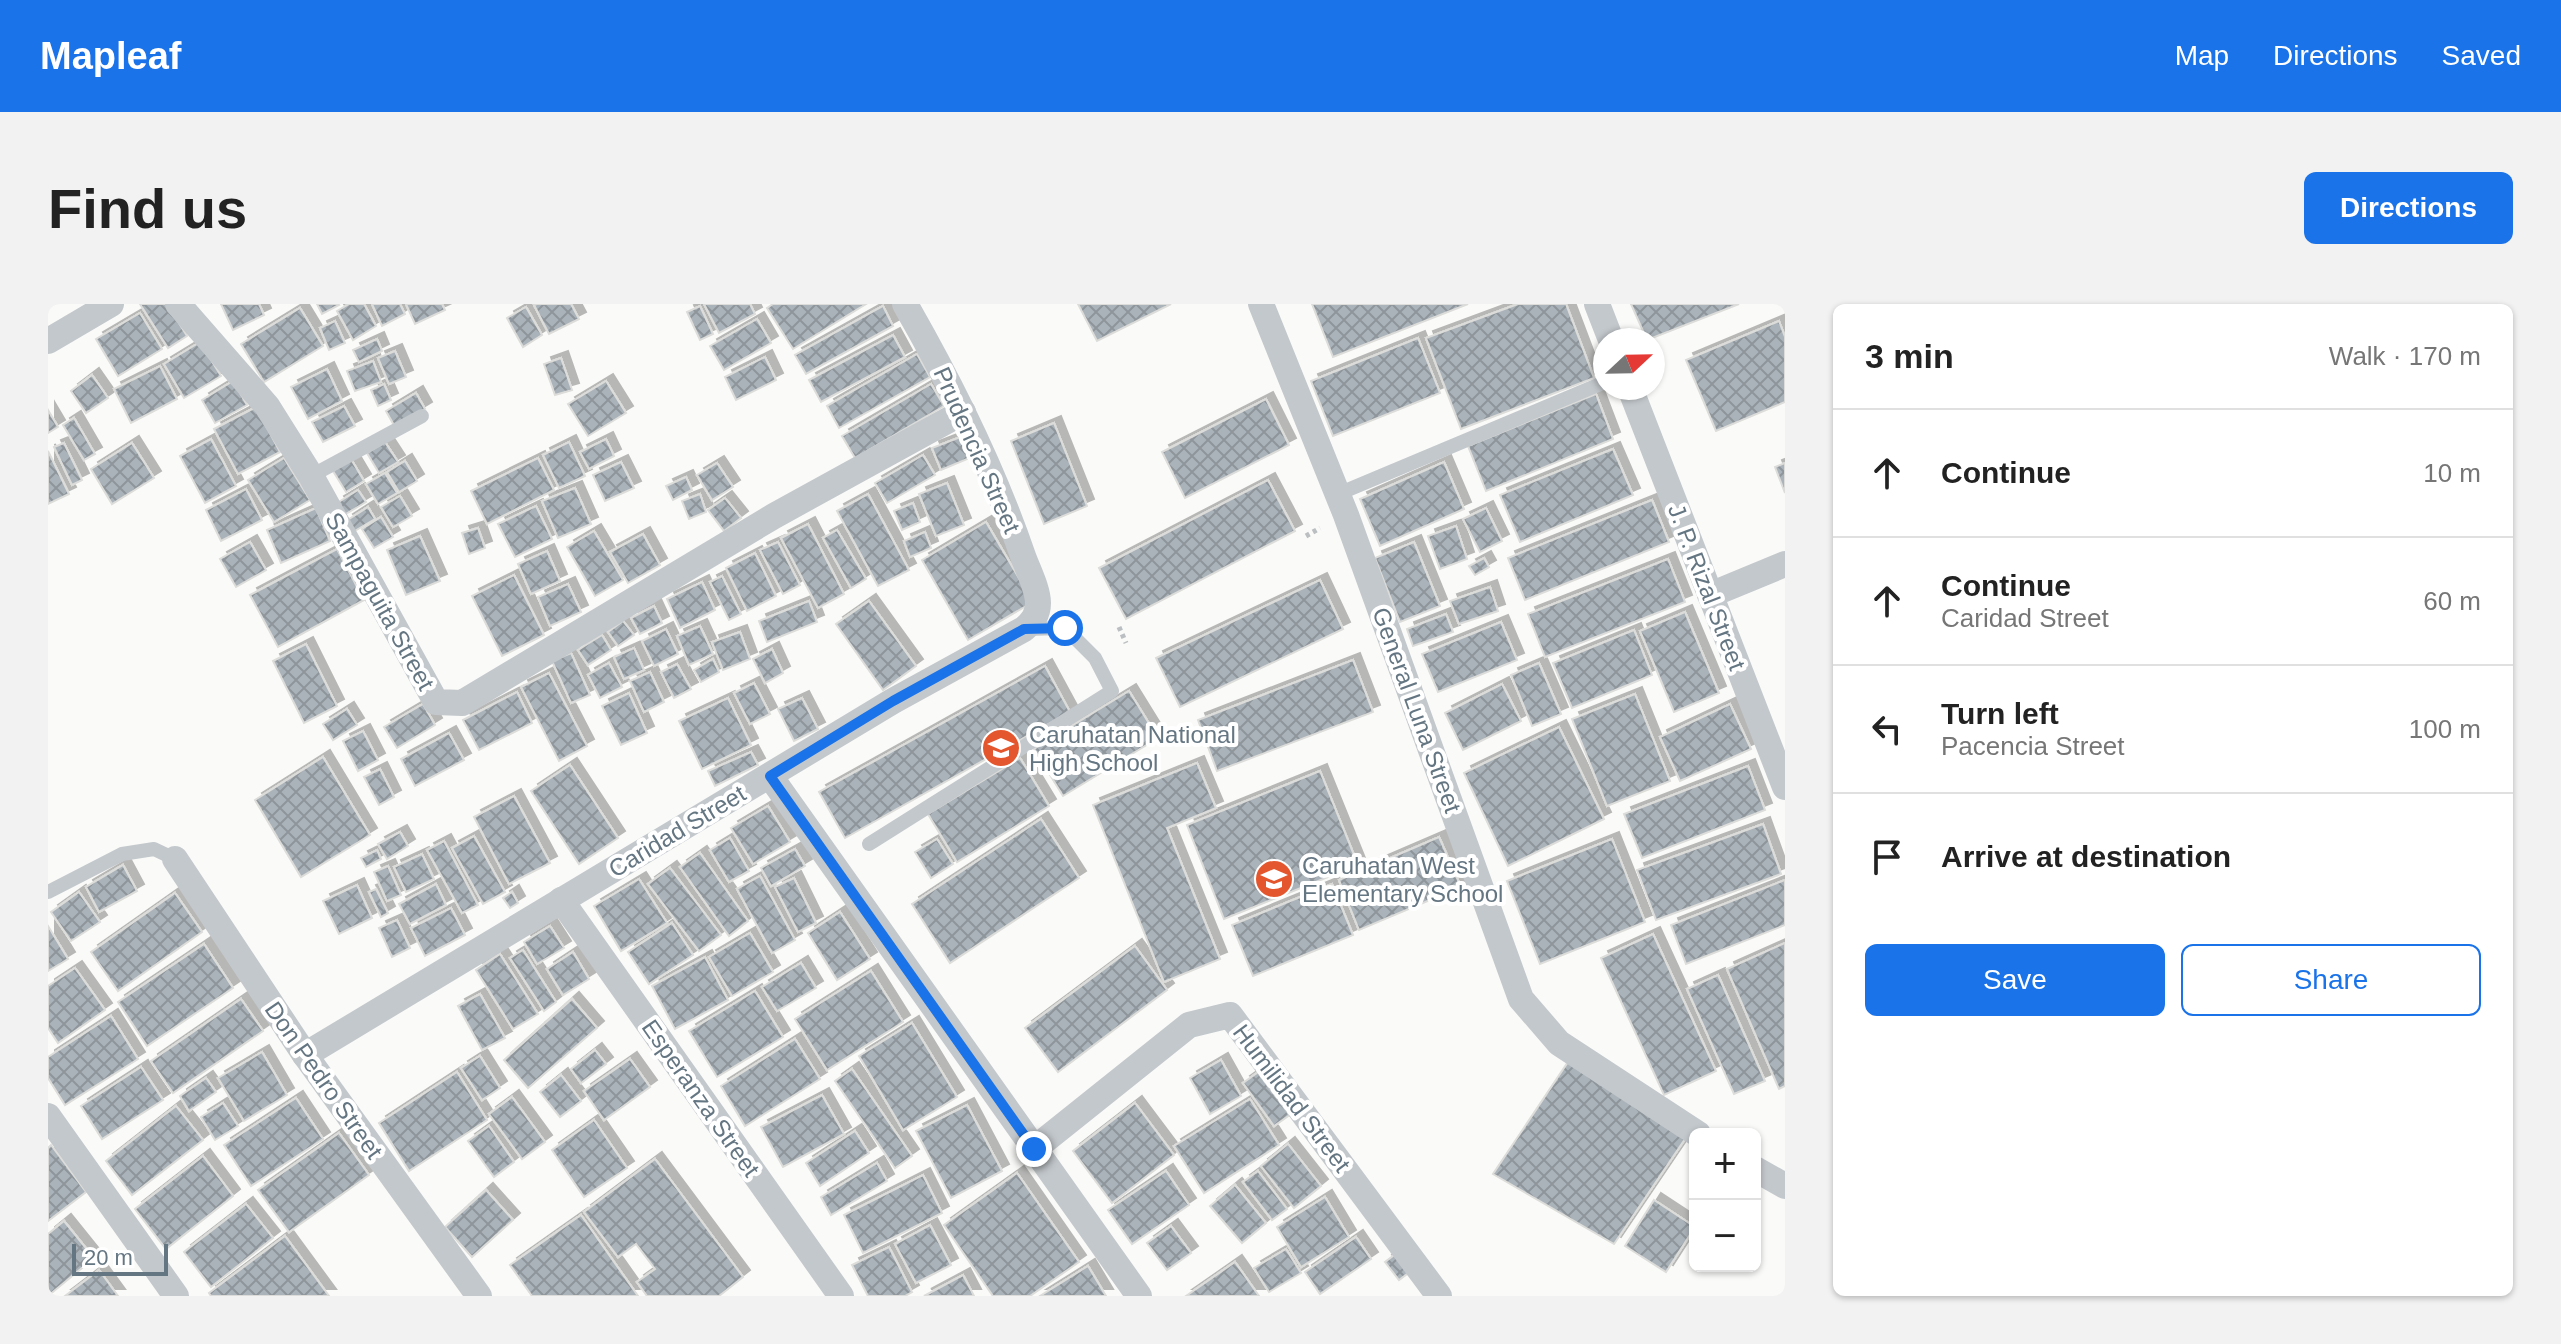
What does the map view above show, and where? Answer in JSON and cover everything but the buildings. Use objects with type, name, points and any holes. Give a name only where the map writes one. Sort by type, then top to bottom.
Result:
[{"type":"street","points":[[48,341],[111,304]]},
{"type":"street","name":"Sampaguita Street","points":[[178,304],[267,406],[311,476],[436,702],[462,703],[774,516],[963,412]]},
{"type":"street","name":"Prudencia Street","points":[[905,304],[963,412],[1017,541],[1039,602],[1035,618],[1024,629]]},
{"type":"street","name":"General Luna Street","points":[[1261,304],[1338,494],[1521,999],[1559,1043],[1689,1128]]},
{"type":"street","points":[[1597,304],[1606,328]]},
{"type":"street","name":"J. P. Rizal Street","points":[[1635,400],[1785,787]]},
{"type":"street","points":[[1710,595],[1785,564]]},
{"type":"street","name":"Caridad Street","points":[[305,1055],[893,701],[1024,629]]},
{"type":"street","points":[[770,776],[1139,1296]]},
{"type":"street","name":"Don Pedro Street","points":[[175,859],[305,1055],[475,1295]]},
{"type":"street","name":"Esperanza Street","points":[[561,900],[841,1296]]},
{"type":"street","name":"Humilidad Street","points":[[1034,1149],[1189,1025],[1230,1015],[1439,1296]]},
{"type":"street","points":[[48,1116],[176,1296]]},
{"type":"street","points":[[1761,1172],[1785,1186]]},
{"type":"lane","points":[[1338,494],[1593,387]]},
{"type":"lane","points":[[311,476],[422,416]]},
{"type":"lane","points":[[869,844],[1112,691],[1095,658],[1065,628],[1024,629]]},
{"type":"lane","points":[[48,892],[122,854],[154,849],[175,859]]},
{"type":"path","points":[[1306,536],[1318,530]]},
{"type":"path","points":[[1119,627],[1126,643]]},
{"type":"place","name":"Caruhatan National High School","points":[[1001,748]]},
{"type":"place","name":"Caruhatan West Elementary School","points":[[1274,879]]},
{"type":"route","points":[[1034,1149],[770,776],[893,701],[1024,629],[1065,628]]}]
